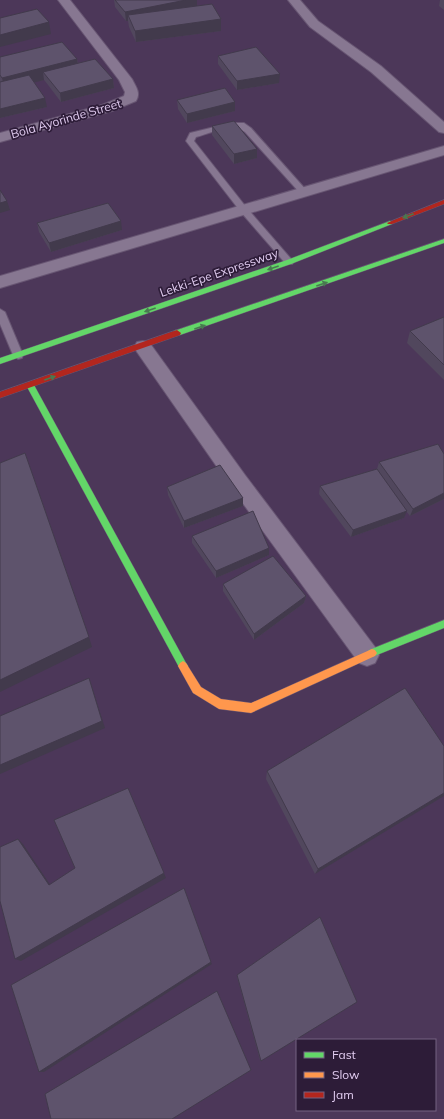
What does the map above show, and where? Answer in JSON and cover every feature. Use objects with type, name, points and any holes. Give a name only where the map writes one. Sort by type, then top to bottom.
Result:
[{"type":"main road","name":"Lekki-Epe Expressway","points":[[0,361],[289,262],[444,202]]},
{"type":"main road","points":[[0,395],[143,347],[444,241]]},
{"type":"main road","points":[[30,385],[197,690],[219,704],[251,708],[367,656],[444,624]]},
{"type":"street","name":"Bola Ayorinde Street","points":[[0,138],[107,108],[131,98],[132,92],[125,79],[64,0]]},
{"type":"street","points":[[294,0],[314,24],[376,69],[444,129]]},
{"type":"street","points":[[0,282],[444,150]]},
{"type":"street","points":[[143,347],[238,481],[367,656]]},
{"type":"lane","points":[[289,262],[243,209],[190,141],[193,135],[231,125],[241,125],[248,130],[303,191]]},
{"type":"lane","points":[[0,312],[18,355]]},
{"type":"building","points":[[115,0],[186,0],[125,12]]},
{"type":"building","points":[[212,4],[221,19],[135,31],[128,15]]},
{"type":"building","points":[[37,9],[49,22],[0,35],[0,18]]},
{"type":"building","points":[[62,42],[77,59],[2,78],[0,75],[0,57]]},
{"type":"building","points":[[256,47],[280,74],[237,81],[218,56]]},
{"type":"building","points":[[95,59],[113,79],[60,93],[43,72]]},
{"type":"building","points":[[29,75],[45,98],[0,109],[0,82]]},
{"type":"building","points":[[225,88],[235,102],[187,114],[177,100]]},
{"type":"building","points":[[234,121],[257,149],[234,154],[212,126]]},
{"type":"building","points":[[0,190],[7,201],[0,203]]},
{"type":"building","points":[[108,203],[121,221],[49,243],[37,223]]},
{"type":"building","points":[[444,317],[444,365],[410,331]]},
{"type":"building","points":[[438,444],[444,454],[444,493],[413,509],[379,462]]},
{"type":"building","points":[[25,453],[89,637],[0,680],[0,463]]},
{"type":"building","points":[[220,465],[243,498],[184,521],[167,487]]},
{"type":"building","points":[[377,469],[407,511],[353,530],[320,486]]},
{"type":"building","points":[[253,511],[269,548],[216,571],[192,536]]},
{"type":"building","points":[[273,556],[306,596],[254,634],[223,584]]},
{"type":"building","points":[[89,678],[102,721],[0,765],[0,716]]},
{"type":"building","points":[[405,688],[444,746],[444,793],[318,869],[267,771]]},
{"type":"building","points":[[128,788],[164,873],[15,959],[0,901],[0,847],[18,839],[49,885],[75,868],[54,820]]},
{"type":"building","points":[[184,888],[211,962],[39,1072],[11,985]]},
{"type":"building","points":[[320,917],[357,1002],[261,1061],[237,975]]},
{"type":"building","points":[[217,991],[251,1070],[172,1119],[51,1119],[45,1094]]},
{"type":"traffic: fast","points":[[0,361],[289,262],[390,223]]},
{"type":"traffic: fast","points":[[177,333],[444,241]]},
{"type":"traffic: fast","points":[[30,385],[183,666]]},
{"type":"traffic: fast","points":[[372,653],[444,624]]},
{"type":"traffic: slow","points":[[183,666],[197,690],[219,704],[251,708],[372,653]]},
{"type":"traffic: jam","points":[[390,223],[444,202]]},
{"type":"traffic: jam","points":[[0,395],[177,333]]}]
